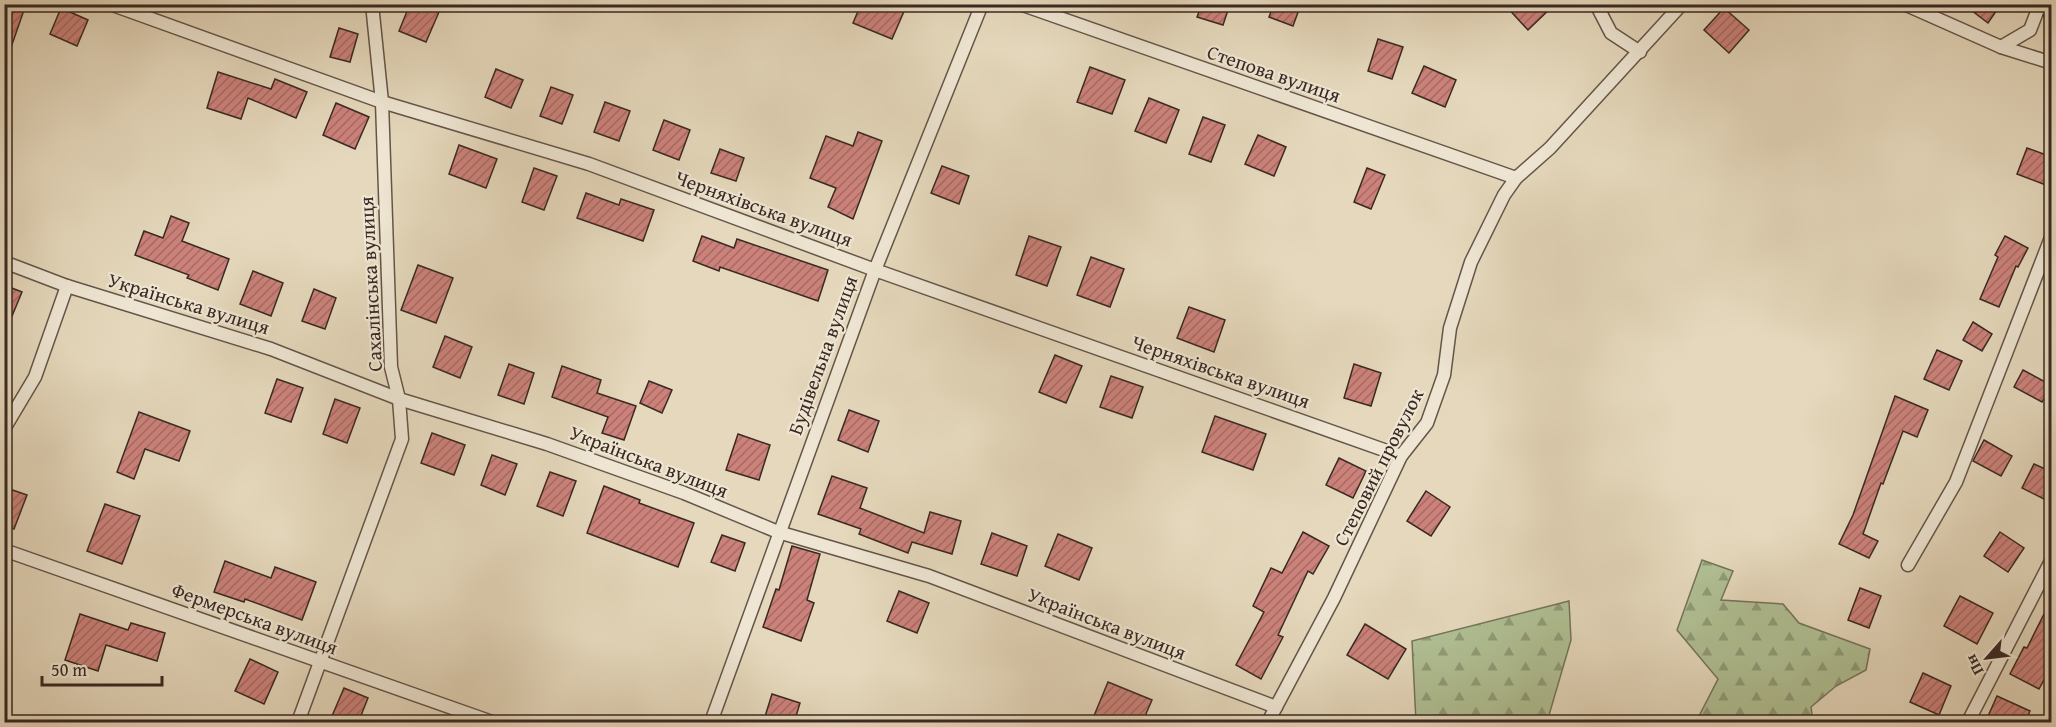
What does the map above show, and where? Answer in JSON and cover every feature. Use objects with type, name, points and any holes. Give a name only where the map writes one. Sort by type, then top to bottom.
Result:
[{"type":"street","name":"Черняхівська вулиця","points":[[110,4],[382,102],[589,164],[874,270],[1401,456]]},
{"type":"street","name":"Сахалінська вулиця","points":[[298,723],[402,439],[399,399],[391,367],[382,102],[372,4]]},
{"type":"street","name":"Будівельна вулиця","points":[[711,723],[874,270],[982,4]]},
{"type":"street","name":"Степова вулиця","points":[[1020,4],[1516,178]]},
{"type":"street","points":[[1596,4],[1611,33],[1640,52]]},
{"type":"street","name":"Степовий провулок","points":[[1268,723],[1334,598],[1401,456],[1427,423],[1444,375],[1450,328],[1471,262],[1504,195],[1516,178],[1550,148],[1682,4]]},
{"type":"street","points":[[1904,4],[2001,47],[2052,63]]},
{"type":"street","points":[[2001,47],[2030,30],[2040,4]]},
{"type":"street","points":[[2049,4],[2052,11]]},
{"type":"street","points":[[1908,565],[1956,482],[2052,235]]},
{"type":"street","name":"Українська вулиця","points":[[4,261],[67,286],[272,349],[399,399],[548,444],[684,493],[778,532],[929,576],[1276,707]]},
{"type":"street","points":[[4,429],[35,376],[67,286]]},
{"type":"street","name":"Фермерська вулиця","points":[[4,550],[492,723]]},
{"type":"street","points":[[1968,723],[2052,559]]},
{"type":"green space","points":[[1702,560],[1733,571],[1721,600],[1783,604],[1799,623],[1870,649],[1866,670],[1836,686],[1811,707],[1813,722],[1696,722],[1718,679],[1677,630]]},
{"type":"green space","points":[[1569,601],[1571,640],[1547,722],[1416,722],[1412,641]]},
{"type":"building","points":[[4,4],[24,10],[7,59],[4,59]]},
{"type":"building","points":[[410,4],[421,4],[439,12],[426,42],[399,31]]},
{"type":"building","points":[[861,4],[895,4],[905,9],[892,39],[853,23]]},
{"type":"building","points":[[1202,4],[1228,10],[1223,25],[1197,17]]},
{"type":"building","points":[[1274,4],[1301,4],[1293,26],[1269,17]]},
{"type":"building","points":[[1504,4],[1555,4],[1528,30]]},
{"type":"building","points":[[1963,4],[2001,4],[1988,23]]},
{"type":"building","points":[[61,8],[88,20],[77,46],[50,34]]},
{"type":"building","points":[[1724,8],[1749,30],[1729,53],[1704,30]]},
{"type":"building","points":[[339,28],[358,34],[350,62],[330,57]]},
{"type":"building","points":[[1378,39],[1403,47],[1392,79],[1368,71]]},
{"type":"building","points":[[1424,66],[1456,80],[1445,107],[1412,93]]},
{"type":"building","points":[[1090,67],[1125,80],[1112,114],[1077,102]]},
{"type":"building","points":[[496,69],[523,80],[511,108],[485,97]]},
{"type":"building","points":[[218,72],[271,89],[275,79],[307,92],[296,118],[248,98],[241,119],[207,108]]},
{"type":"building","points":[[551,87],[573,95],[562,124],[540,116]]},
{"type":"building","points":[[1149,98],[1179,110],[1166,143],[1135,131]]},
{"type":"building","points":[[605,102],[630,111],[619,141],[594,132]]},
{"type":"building","points":[[336,103],[369,117],[355,149],[323,135]]},
{"type":"building","points":[[1203,117],[1225,125],[1211,162],[1189,154]]},
{"type":"building","points":[[664,120],[690,130],[679,160],[653,150]]},
{"type":"building","points":[[858,132],[882,141],[853,219],[828,207],[836,188],[810,178],[826,136],[853,146]]},
{"type":"building","points":[[1258,135],[1286,147],[1274,176],[1245,164]]},
{"type":"building","points":[[459,145],[497,159],[486,188],[449,174]]},
{"type":"building","points":[[2027,148],[2052,157],[2052,171],[2046,185],[2017,174]]},
{"type":"building","points":[[720,149],[744,158],[736,181],[711,173]]},
{"type":"building","points":[[942,166],[969,176],[959,204],[931,193]]},
{"type":"building","points":[[534,168],[557,176],[544,210],[522,202]]},
{"type":"building","points":[[1367,168],[1385,175],[1371,209],[1354,202]]},
{"type":"building","points":[[586,193],[619,205],[621,199],[654,210],[643,241],[577,218]]},
{"type":"building","points":[[171,216],[189,223],[182,241],[229,259],[218,290],[187,278],[189,275],[135,255],[144,231],[163,238]]},
{"type":"building","points":[[702,236],[734,248],[737,239],[828,270],[818,301],[720,267],[719,271],[693,261]]},
{"type":"building","points":[[1029,236],[1061,247],[1047,286],[1016,275]]},
{"type":"building","points":[[2005,236],[2028,248],[2018,267],[2016,266],[1999,307],[1980,299],[1998,257],[1995,255]]},
{"type":"building","points":[[1091,257],[1124,269],[1110,307],[1077,295]]},
{"type":"building","points":[[418,265],[453,278],[436,323],[401,310]]},
{"type":"building","points":[[253,271],[283,283],[271,316],[240,304]]},
{"type":"building","points":[[4,285],[22,292],[5,333],[4,333]]},
{"type":"building","points":[[314,289],[336,298],[325,329],[302,321]]},
{"type":"building","points":[[1189,307],[1225,320],[1214,352],[1177,338]]},
{"type":"building","points":[[1973,322],[1992,334],[1982,351],[1963,340]]},
{"type":"building","points":[[445,336],[472,347],[460,378],[433,367]]},
{"type":"building","points":[[1937,350],[1962,361],[1949,390],[1924,379]]},
{"type":"building","points":[[1055,355],[1082,366],[1066,403],[1039,392]]},
{"type":"building","points":[[509,364],[534,373],[524,404],[498,395]]},
{"type":"building","points":[[1354,364],[1381,373],[1371,406],[1344,398]]},
{"type":"building","points":[[562,366],[601,380],[597,393],[636,406],[624,440],[602,433],[608,417],[552,397]]},
{"type":"building","points":[[2023,370],[2051,385],[2042,402],[2014,387]]},
{"type":"building","points":[[1111,376],[1143,387],[1132,418],[1100,407]]},
{"type":"building","points":[[277,379],[303,388],[291,422],[265,413]]},
{"type":"building","points":[[649,381],[672,390],[662,413],[640,403]]},
{"type":"building","points":[[1895,396],[1928,410],[1917,437],[1903,431],[1883,484],[1881,483],[1863,534],[1878,541],[1869,558],[1839,544],[1853,515]]},
{"type":"building","points":[[335,399],[360,408],[347,443],[323,434]]},
{"type":"building","points":[[849,410],[879,421],[868,452],[838,440]]},
{"type":"building","points":[[139,412],[190,431],[179,461],[145,449],[134,479],[117,472]]},
{"type":"building","points":[[1215,416],[1266,434],[1253,470],[1202,452]]},
{"type":"building","points":[[432,433],[465,445],[454,475],[421,463]]},
{"type":"building","points":[[738,434],[770,445],[759,480],[726,470]]},
{"type":"building","points":[[1984,440],[2012,456],[2001,476],[1973,461]]},
{"type":"building","points":[[492,455],[517,464],[505,495],[481,485]]},
{"type":"building","points":[[1339,458],[1366,471],[1353,498],[1326,485]]},
{"type":"building","points":[[2034,464],[2052,472],[2052,490],[2046,500],[2022,488]]},
{"type":"building","points":[[550,472],[576,481],[563,516],[537,506]]},
{"type":"building","points":[[832,476],[867,488],[860,508],[924,533],[930,512],[961,521],[952,554],[912,542],[908,553],[859,534],[861,529],[818,514]]},
{"type":"building","points":[[604,486],[640,500],[639,503],[694,523],[678,567],[587,533]]},
{"type":"building","points":[[4,487],[27,495],[14,529],[4,525]]},
{"type":"building","points":[[1426,491],[1450,507],[1431,536],[1407,521]]},
{"type":"building","points":[[105,504],[140,516],[122,564],[87,551]]},
{"type":"building","points":[[1303,532],[1329,546],[1313,574],[1308,571],[1278,635],[1283,637],[1261,679],[1236,665],[1264,612],[1253,606],[1271,568],[1282,573]]},
{"type":"building","points":[[2000,532],[2024,548],[2008,572],[1984,556]]},
{"type":"building","points":[[992,533],[1027,546],[1017,576],[981,564]]},
{"type":"building","points":[[1058,534],[1092,548],[1079,580],[1045,566]]},
{"type":"building","points":[[722,535],[745,543],[735,571],[711,562]]},
{"type":"building","points":[[792,546],[820,554],[807,600],[814,603],[801,641],[763,627],[776,589],[779,590]]},
{"type":"building","points":[[225,561],[271,578],[275,567],[316,582],[302,620],[245,599],[244,602],[214,592]]},
{"type":"building","points":[[1860,588],[1881,596],[1869,628],[1848,620]]},
{"type":"building","points":[[899,591],[929,603],[917,633],[887,621]]},
{"type":"building","points":[[1960,596],[1993,613],[1977,644],[1944,626]]},
{"type":"building","points":[[2052,598],[2052,665],[2039,689],[2010,674],[2024,647],[2027,648]]},
{"type":"building","points":[[80,614],[128,630],[131,623],[165,633],[157,661],[106,645],[98,671],[65,660]]},
{"type":"building","points":[[1365,624],[1406,649],[1388,679],[1347,655]]},
{"type":"building","points":[[250,659],[278,672],[264,704],[235,691]]},
{"type":"building","points":[[1923,673],[1951,686],[1939,715],[1910,702]]},
{"type":"building","points":[[1108,682],[1152,700],[1142,723],[1091,723]]},
{"type":"building","points":[[344,688],[368,698],[358,723],[329,723]]},
{"type":"building","points":[[772,694],[800,703],[794,723],[763,723]]},
{"type":"building","points":[[1997,696],[2030,711],[2025,723],[1985,723]]}]
